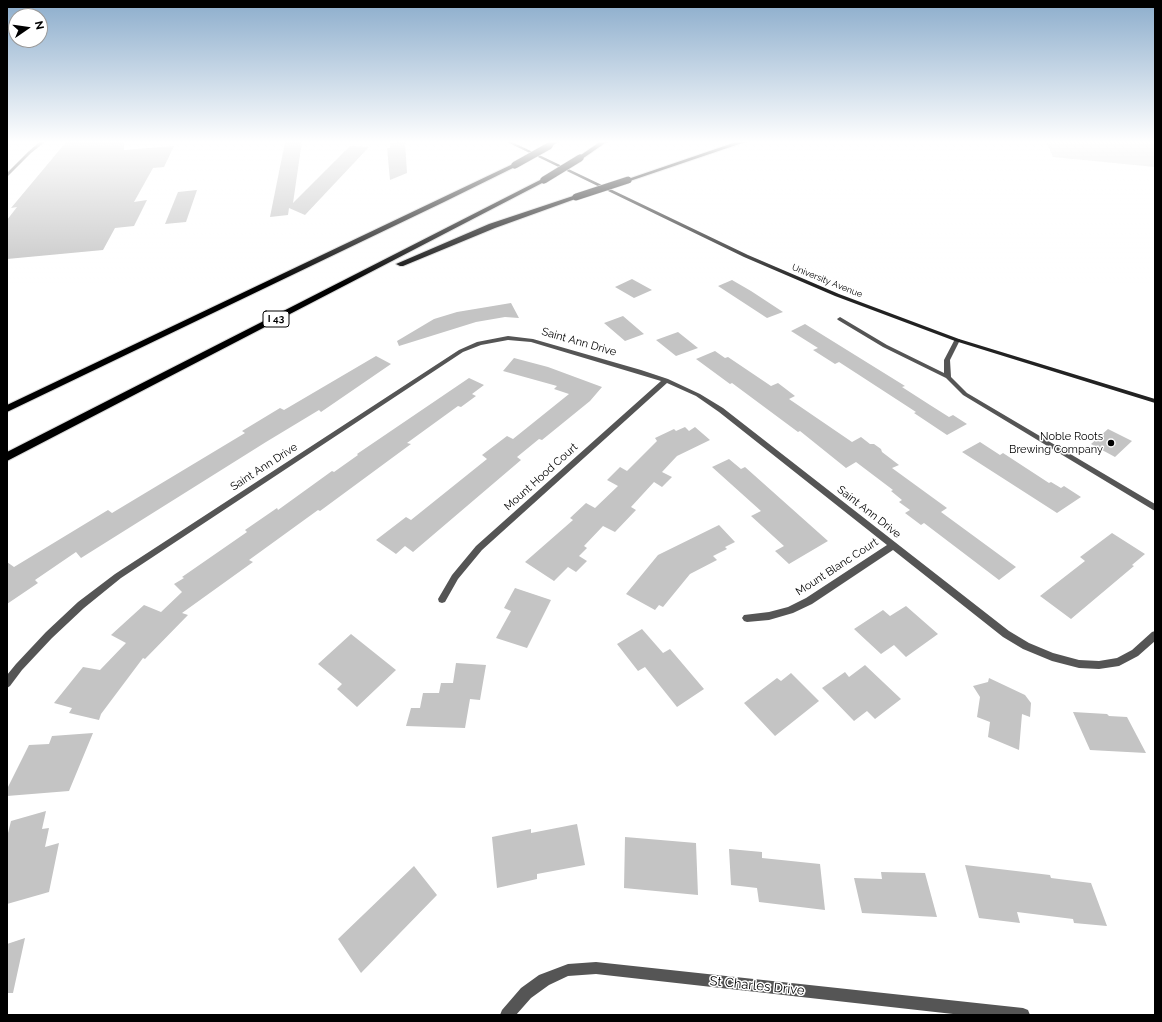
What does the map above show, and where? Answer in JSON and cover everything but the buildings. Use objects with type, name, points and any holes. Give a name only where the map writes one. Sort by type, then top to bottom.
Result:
[{"type":"highway","points":[[7,409],[468,189]]},
{"type":"highway","name":"I 43","points":[[7,457],[527,189]]},
{"type":"highway","points":[[342,285],[378,273],[492,226],[601,189]]},
{"type":"main road","name":"University Avenue","points":[[607,189],[780,271],[844,298],[957,340],[1155,401]]},
{"type":"street","points":[[840,319],[885,346],[948,377],[965,394],[987,408],[1155,508]]},
{"type":"street","name":"Saint Ann Drive","points":[[7,683],[49,635],[81,605],[118,576],[467,348],[493,339],[508,338],[532,340],[639,371],[666,380],[698,395],[721,410],[1006,634],[1026,646],[1052,657],[1079,664],[1099,665],[1118,662],[1135,654],[1155,635]]},
{"type":"street","points":[[948,377],[947,360],[957,340]]},
{"type":"street","name":"Mount Hood Court","points":[[442,600],[454,576],[479,548],[666,380]]},
{"type":"street","name":"Mount Blanc Court","points":[[747,618],[769,616],[790,610],[809,601],[893,545]]},
{"type":"street","name":"St Charles Drive","points":[[507,1015],[526,993],[544,980],[568,970],[596,968],[1023,1015]]},
{"type":"place","name":"Noble Roots Brewing Company","points":[[1111,443]]}]
